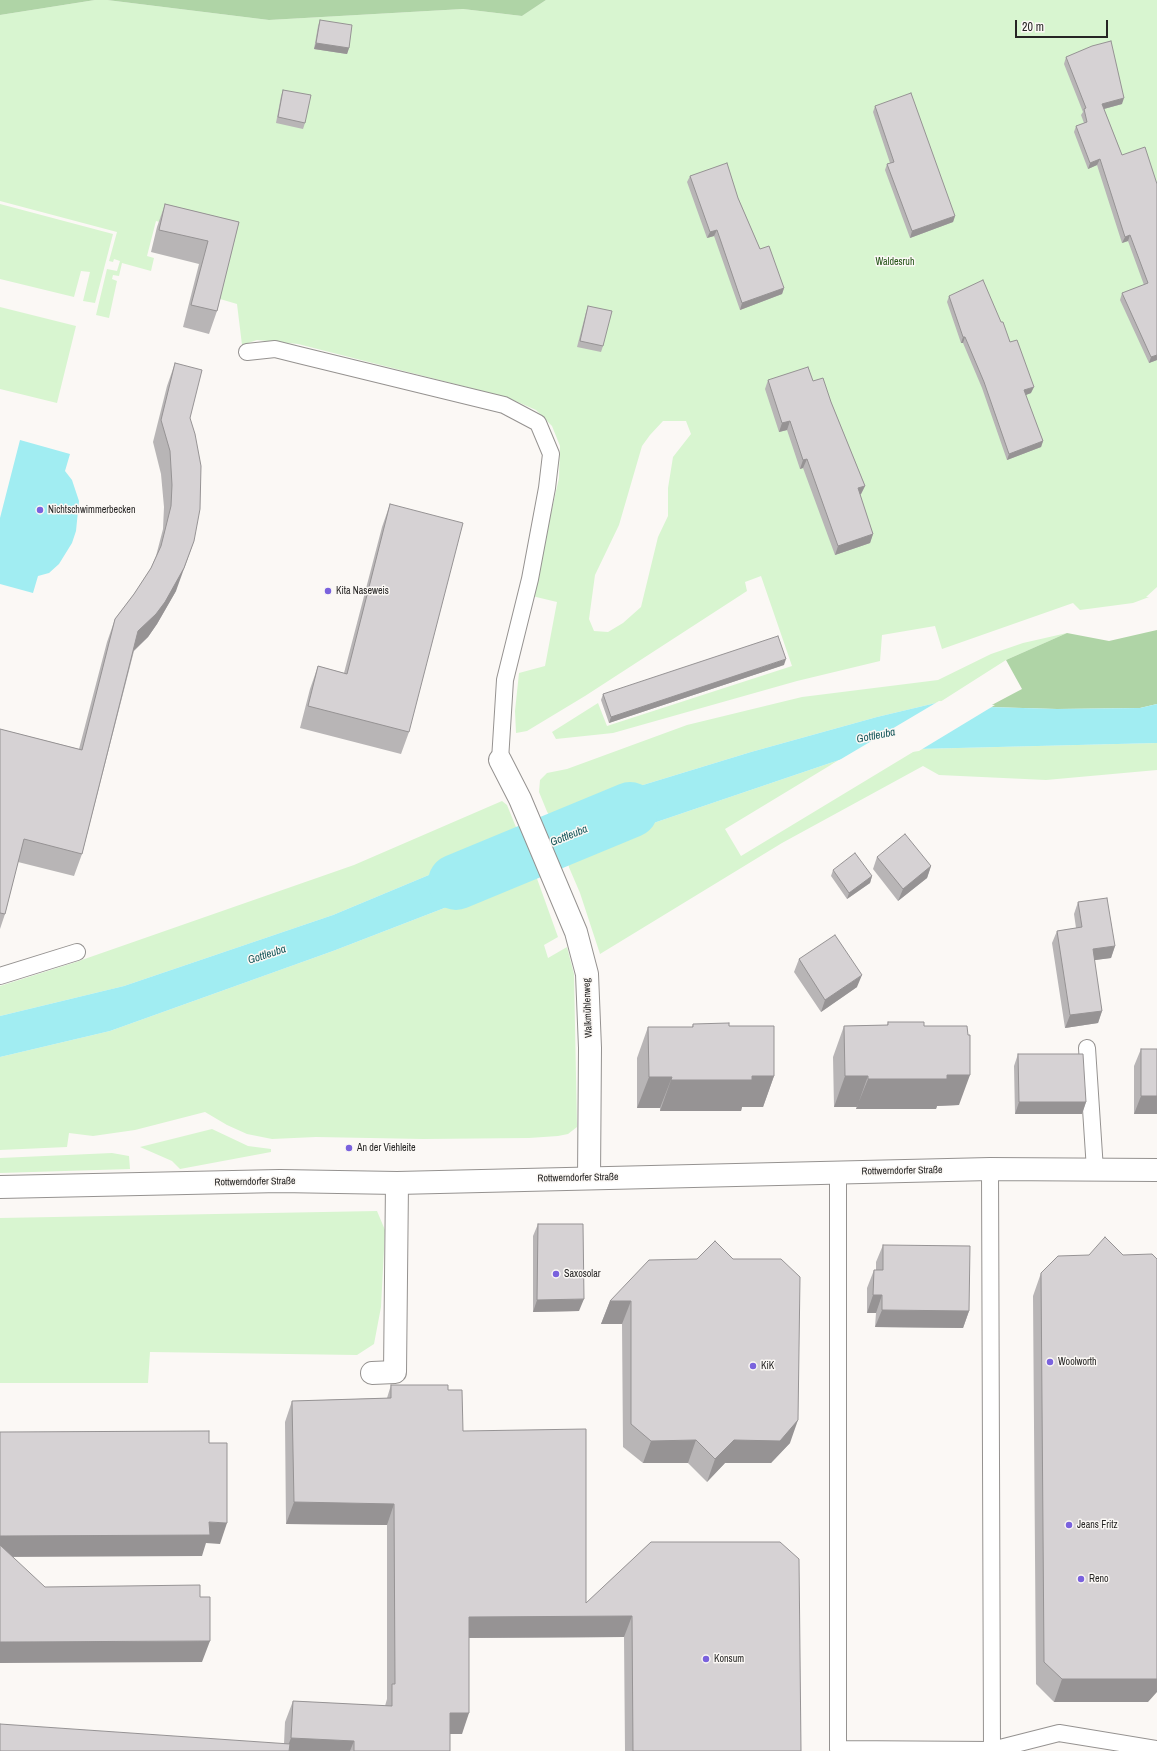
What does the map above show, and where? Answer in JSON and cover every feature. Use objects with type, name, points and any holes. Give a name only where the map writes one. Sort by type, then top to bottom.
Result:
[{"type":"main road","name":"Walkmühlenweg","points":[[500,760],[520,799],[576,932],[587,974],[590,1048],[589,1178]]},
{"type":"main road","name":"Rottwerndorfer Straße","points":[[0,1187],[280,1181],[397,1183],[990,1169],[1157,1170]]},
{"type":"main road","points":[[372,1373],[395,1372],[397,1183]]},
{"type":"lane","points":[[246,352],[275,349],[504,405],[538,423],[551,454],[549,475],[530,579],[505,680],[500,760]]},
{"type":"lane","points":[[0,976],[76,952]]},
{"type":"lane","points":[[1087,1048],[1095,1170]]},
{"type":"lane","points":[[990,1169],[996,1750]]},
{"type":"lane","points":[[838,1172],[838,1749],[996,1750],[1059,1733],[1131,1749],[1157,1749]]},
{"type":"green space","points":[[0,0],[95,0],[0,15]]},
{"type":"green space","name":"Waldesruh","points":[[95,0],[107,0],[269,20],[463,9],[522,16],[546,0],[1157,0],[1157,587],[1146,597],[1149,597],[1133,603],[1080,610],[1073,603],[942,649],[935,626],[882,635],[880,661],[797,681],[613,733],[556,739],[552,732],[598,703],[607,726],[792,666],[761,576],[745,582],[747,591],[585,696],[527,731],[516,733],[515,711],[519,673],[545,666],[557,602],[532,596],[559,478],[560,446],[552,426],[536,410],[506,397],[298,344],[257,340],[242,345],[237,304],[220,299],[234,242],[156,221],[147,256],[154,258],[151,271],[122,263],[119,276],[113,275],[112,279],[117,281],[109,318],[96,315],[107,269],[117,271],[120,261],[114,259],[113,262],[109,261],[117,232],[0,201],[0,15]],"holes":[[[663,421],[686,421],[691,434],[673,457],[668,488],[668,516],[658,537],[641,607],[623,623],[608,632],[594,631],[589,619],[595,575],[619,525],[642,446]]]},
{"type":"green space","points":[[107,0],[546,0],[522,16],[463,9],[269,20]]},
{"type":"green space","points":[[0,204],[113,234],[95,303],[83,301],[90,272],[81,271],[74,297],[0,279]]},
{"type":"green space","points":[[0,307],[76,326],[57,403],[0,389]]},
{"type":"green space","points":[[1157,630],[1157,704],[1140,708],[1057,709],[988,707],[1022,689],[1006,660],[1067,633],[1109,641]]},
{"type":"green space","points":[[1067,633],[1006,660],[940,702],[877,717],[751,752],[548,814],[539,792],[540,780],[547,773],[567,769],[687,725],[802,697],[938,680],[991,654],[1023,643]]},
{"type":"green space","points":[[1157,743],[1157,770],[1046,780],[939,775],[923,766],[782,843],[600,954],[580,893],[568,865],[630,831],[839,760],[725,829],[741,856],[918,749]]},
{"type":"green space","points":[[502,801],[507,805],[520,837],[333,915],[124,986],[0,1016],[0,986],[76,962],[354,865]]},
{"type":"green space","points":[[535,873],[558,937],[544,945],[548,958],[567,947],[574,974],[577,1127],[568,1134],[529,1138],[423,1139],[316,1137],[272,1139],[247,1134],[227,1125],[205,1112],[135,1130],[93,1136],[69,1133],[67,1147],[0,1150],[0,1057],[110,1031],[333,951]]},
{"type":"green space","points":[[212,1129],[248,1146],[271,1149],[271,1152],[180,1169],[172,1161],[140,1147]]},
{"type":"green space","points":[[112,1153],[129,1156],[130,1169],[0,1173],[0,1158]]},
{"type":"green space","points":[[377,1211],[385,1230],[381,1307],[374,1344],[357,1355],[150,1352],[148,1383],[0,1383],[0,1218]]},
{"type":"water","name":"Nichtschwimmerbecken","points":[[20,440],[70,454],[65,471],[72,480],[79,501],[76,531],[72,543],[59,564],[49,573],[38,576],[33,593],[0,584],[0,518]]},
{"type":"water","points":[[940,702],[988,707],[1057,709],[1140,708],[1157,704],[1157,743],[918,749],[839,760],[630,831],[568,865],[548,814],[751,752],[877,717]]},
{"type":"water","points":[[520,837],[535,873],[333,951],[110,1031],[0,1057],[0,1016],[124,986],[333,915]]},
{"type":"pier","points":[[939,701],[995,705],[919,751],[840,762],[831,765]]},
{"type":"pier","points":[[547,812],[569,867],[566,866],[546,815]]},
{"type":"pier","points":[[519,835],[521,836],[537,872],[535,875]]},
{"type":"building","points":[[320,20],[352,25],[349,48],[316,43]]},
{"type":"building","points":[[1111,41],[1124,98],[1102,104],[1122,155],[1145,147],[1157,184],[1157,355],[1151,357],[1122,293],[1148,283],[1130,235],[1125,237],[1100,159],[1090,163],[1076,126],[1087,122],[1084,109],[1086,108],[1066,57],[1092,46]]},
{"type":"building","points":[[283,90],[311,95],[305,123],[278,117]]},
{"type":"building","points":[[911,93],[955,216],[912,231],[887,164],[894,162],[875,106]]},
{"type":"building","points":[[727,163],[738,198],[760,249],[769,246],[784,288],[742,303],[717,230],[710,232],[690,176]]},
{"type":"building","points":[[165,204],[239,222],[217,311],[191,305],[208,241],[159,230]]},
{"type":"building","points":[[983,280],[1001,322],[1003,322],[1010,342],[1017,340],[1034,387],[1024,390],[1043,441],[1009,454],[984,382],[965,337],[963,337],[949,296]]},
{"type":"building","points":[[588,306],[612,311],[603,346],[580,341]]},
{"type":"building","points":[[175,363],[202,370],[190,418],[195,434],[201,466],[200,509],[194,541],[184,568],[165,602],[156,614],[138,631],[82,854],[24,839],[5,914],[0,913],[0,729],[82,750],[115,619],[151,568],[161,546],[171,506],[172,485],[170,451],[161,420]]},
{"type":"building","points":[[808,367],[813,381],[823,378],[831,402],[865,486],[858,488],[873,534],[838,546],[807,459],[803,460],[790,421],[782,423],[768,380]]},
{"type":"building","points":[[390,504],[463,523],[409,732],[308,706],[318,666],[347,674]]},
{"type":"building","points":[[778,636],[786,659],[611,717],[603,694]]},
{"type":"building","points":[[905,834],[931,866],[903,889],[877,857]]},
{"type":"building","points":[[855,853],[872,876],[849,893],[833,870]]},
{"type":"building","points":[[1107,898],[1115,946],[1093,949],[1102,1011],[1070,1015],[1057,931],[1082,927],[1078,902]]},
{"type":"building","points":[[835,935],[862,975],[825,1000],[799,959]]},
{"type":"building","points":[[888,1022],[924,1022],[924,1026],[967,1026],[968,1035],[970,1035],[970,1075],[947,1075],[947,1079],[868,1079],[868,1076],[845,1076],[844,1026],[888,1025]]},
{"type":"building","points":[[729,1023],[729,1026],[774,1026],[774,1076],[752,1076],[752,1080],[671,1080],[672,1077],[649,1077],[648,1027],[693,1027],[693,1024]]},
{"type":"building","points":[[1141,1049],[1157,1049],[1157,1096],[1141,1096]]},
{"type":"building","points":[[1018,1054],[1083,1054],[1086,1102],[1019,1102]]},
{"type":"building","name":"Saxosolar","points":[[538,1224],[583,1224],[584,1299],[537,1300]]},
{"type":"building","points":[[1105,1237],[1123,1255],[1152,1254],[1157,1259],[1157,1679],[1062,1679],[1044,1662],[1041,1273],[1058,1256],[1089,1255]]},
{"type":"building","points":[[715,1241],[733,1259],[781,1259],[800,1277],[798,1420],[780,1441],[734,1440],[715,1459],[696,1440],[651,1441],[631,1424],[631,1301],[610,1301],[649,1260],[697,1259]]},
{"type":"building","points":[[883,1245],[970,1246],[969,1311],[882,1310],[882,1295],[873,1295],[874,1270],[883,1270]]},
{"type":"building","points":[[391,1385],[448,1385],[448,1390],[462,1390],[463,1431],[586,1429],[586,1603],[651,1542],[780,1542],[799,1559],[801,1751],[633,1751],[632,1616],[469,1617],[469,1713],[450,1713],[450,1751],[354,1751],[354,1741],[291,1738],[293,1701],[392,1706],[392,1684],[395,1684],[394,1504],[294,1502],[292,1401],[391,1398]]},
{"type":"building","points":[[209,1431],[209,1443],[227,1443],[227,1523],[209,1522],[210,1535],[0,1536],[0,1432]]},
{"type":"building","points":[[0,1545],[45,1587],[200,1585],[200,1597],[210,1597],[210,1641],[0,1642]]},
{"type":"building","points":[[0,1724],[290,1744],[289,1751],[0,1751]]},
{"type":"waterway","name":"Gottleuba","points":[[456,882],[630,810]]},
{"type":"place","name":"Nichtschwimmerbecken","points":[[40,510]]},
{"type":"place","name":"Kita Naseweis","points":[[328,591]]},
{"type":"place","name":"An der Viehleite","points":[[349,1148]]},
{"type":"place","name":"Saxosolar","points":[[556,1274]]},
{"type":"place","name":"Woolworth","points":[[1050,1362]]},
{"type":"place","name":"KiK","points":[[753,1366]]},
{"type":"place","name":"Jeans Fritz","points":[[1069,1525]]},
{"type":"place","name":"Reno","points":[[1081,1579]]},
{"type":"place","name":"Konsum","points":[[706,1659]]}]
